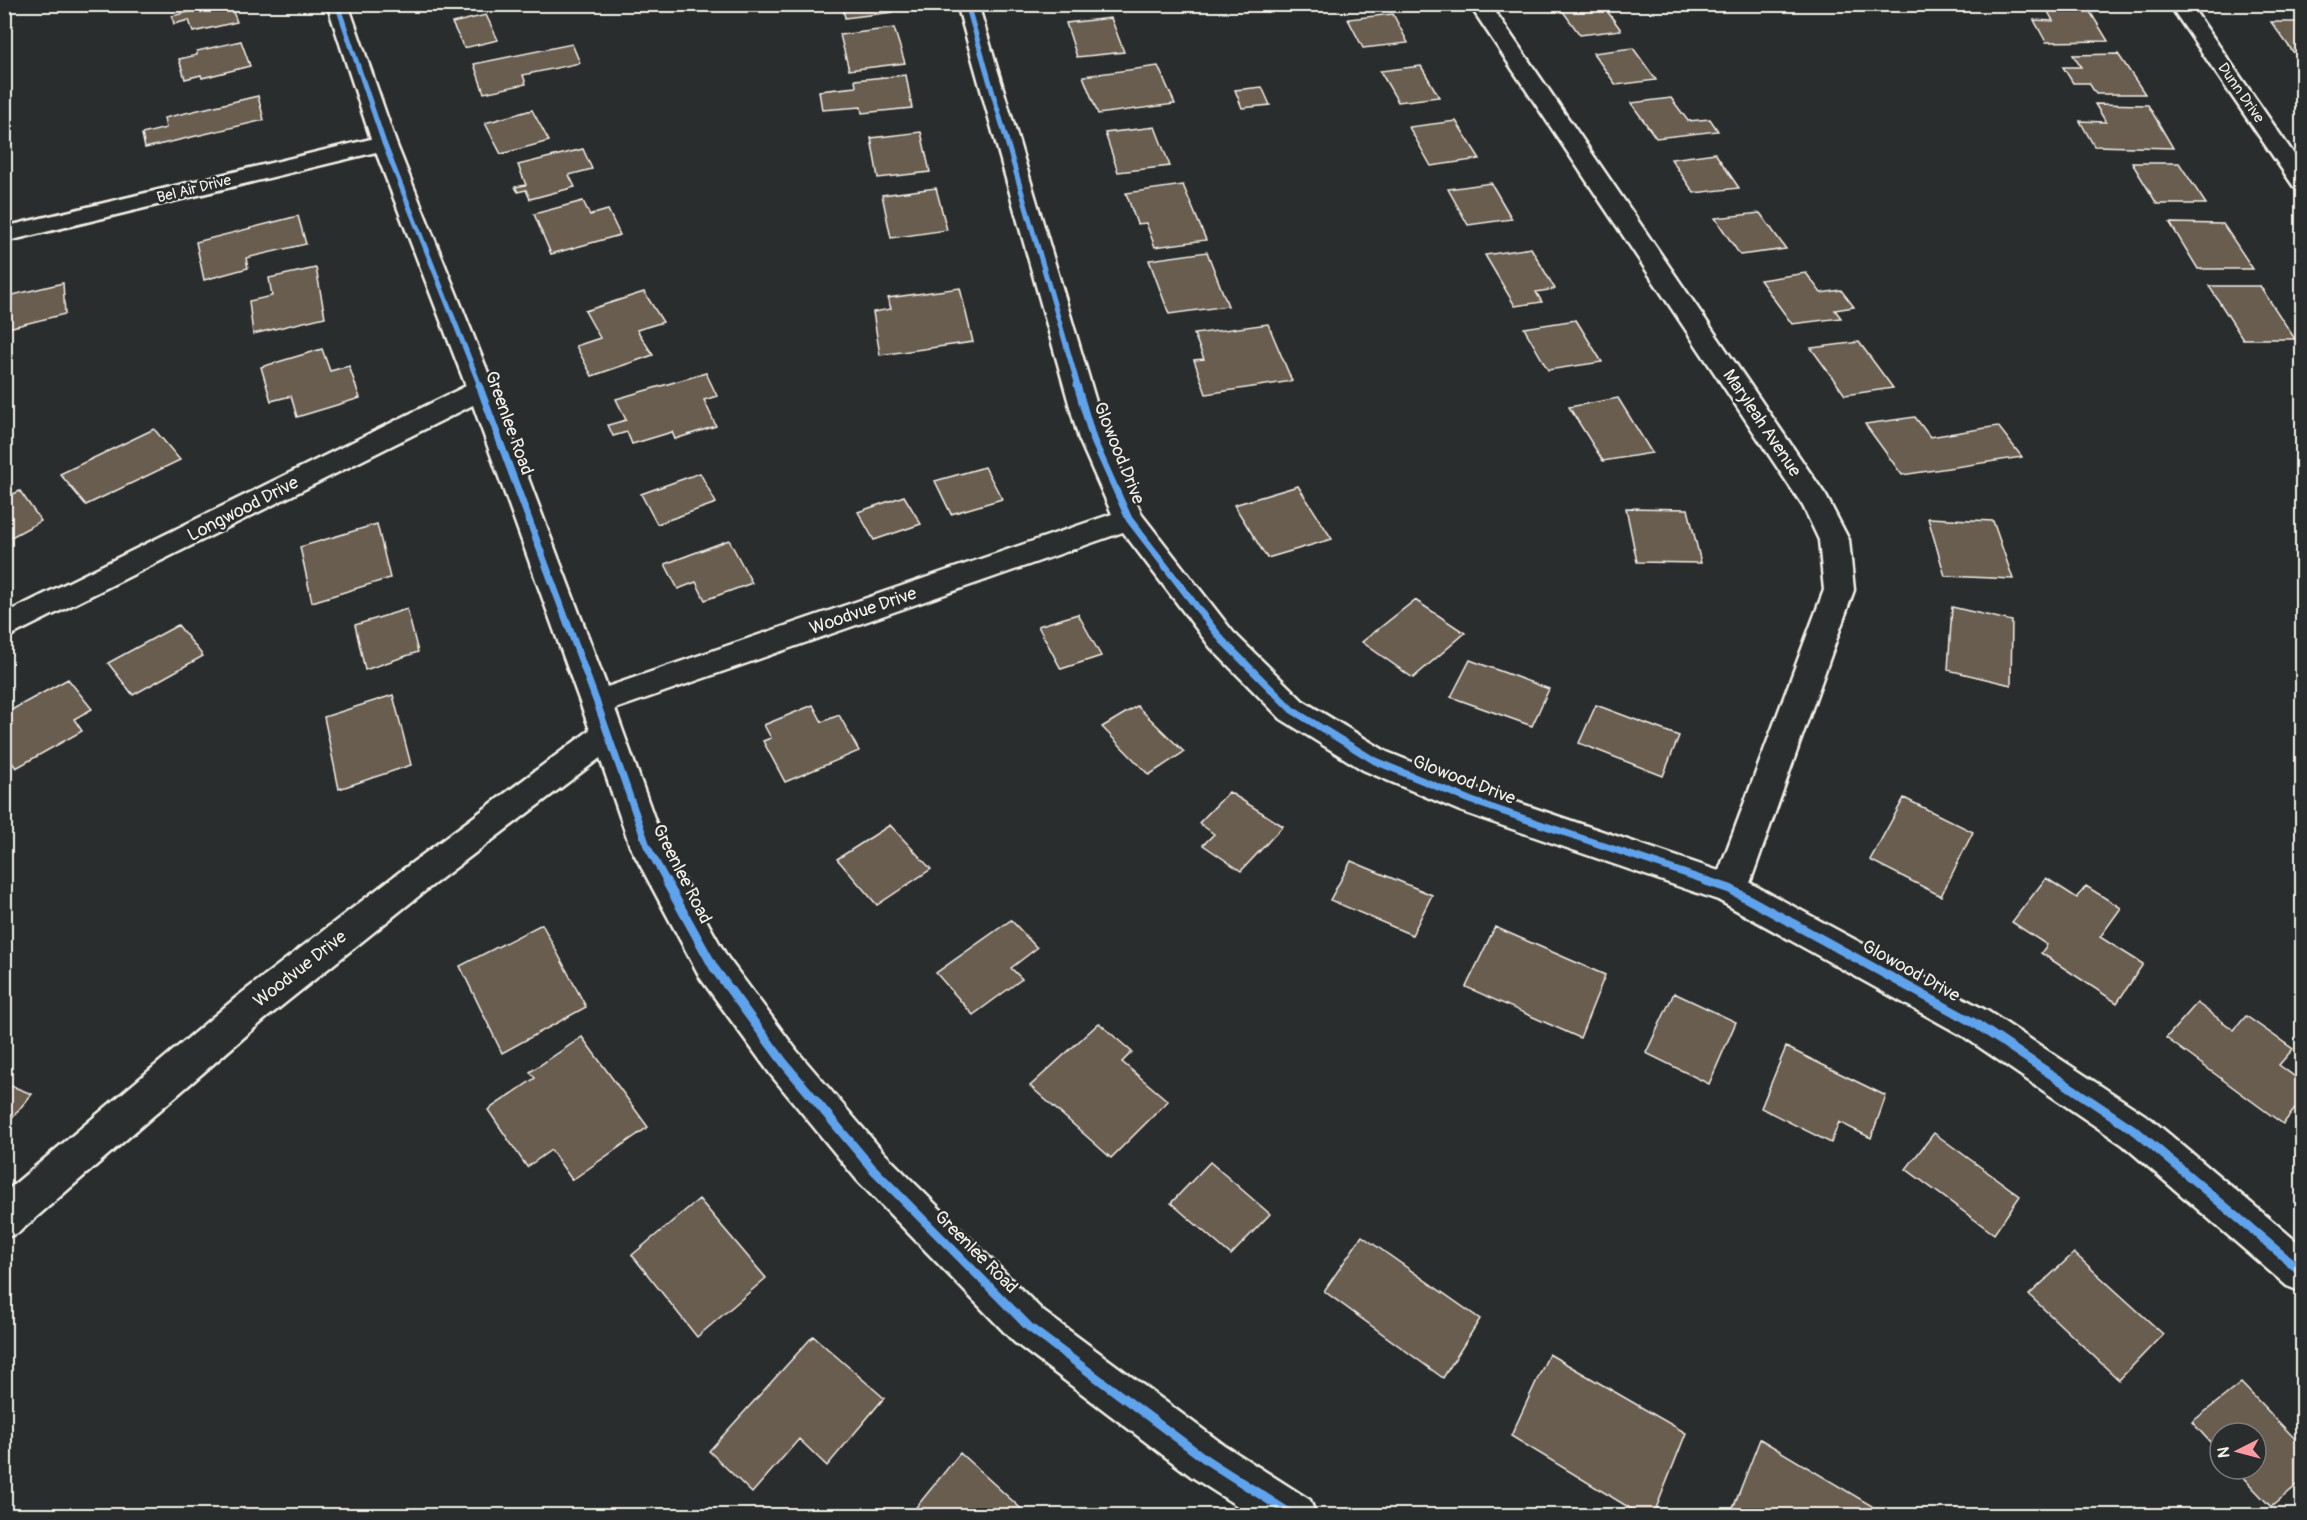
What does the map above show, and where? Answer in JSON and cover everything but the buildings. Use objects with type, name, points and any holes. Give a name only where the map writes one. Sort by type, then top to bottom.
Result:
[{"type":"street","name":"Greenlee Road","points":[[337,4],[384,143],[481,390],[647,846],[714,968],[784,1063],[871,1167],[1029,1327],[1208,1461],[1294,1515]]},
{"type":"street","name":"Glowood Drive","points":[[968,4],[1093,439],[1129,519],[1222,640],[1292,710],[1375,761],[1472,801],[1730,889],[1976,1024],[2137,1132],[2302,1272]]},
{"type":"street","name":"Maryleah Avenue","points":[[1479,4],[1816,502],[1833,540],[1839,590],[1730,889]]},
{"type":"street","name":"Dunn Drive","points":[[2179,4],[2302,182]]},
{"type":"street","name":"Bel Air Drive","points":[[4,235],[384,143]]},
{"type":"street","name":"Longwood Drive","points":[[4,628],[481,390]]},
{"type":"street","name":"Woodvue Drive","points":[[4,1219],[251,1008],[412,881],[602,719],[1129,519]]},
{"type":"cycle path","points":[[337,4],[384,143],[481,390],[597,703],[647,846],[714,968],[784,1063],[871,1167],[1029,1327],[1208,1461],[1294,1516]]},
{"type":"cycle path","points":[[967,4],[1093,439],[1129,519],[1222,640],[1292,710],[1375,761],[1472,801],[1730,889],[1976,1024],[2137,1132],[2302,1272]]}]
